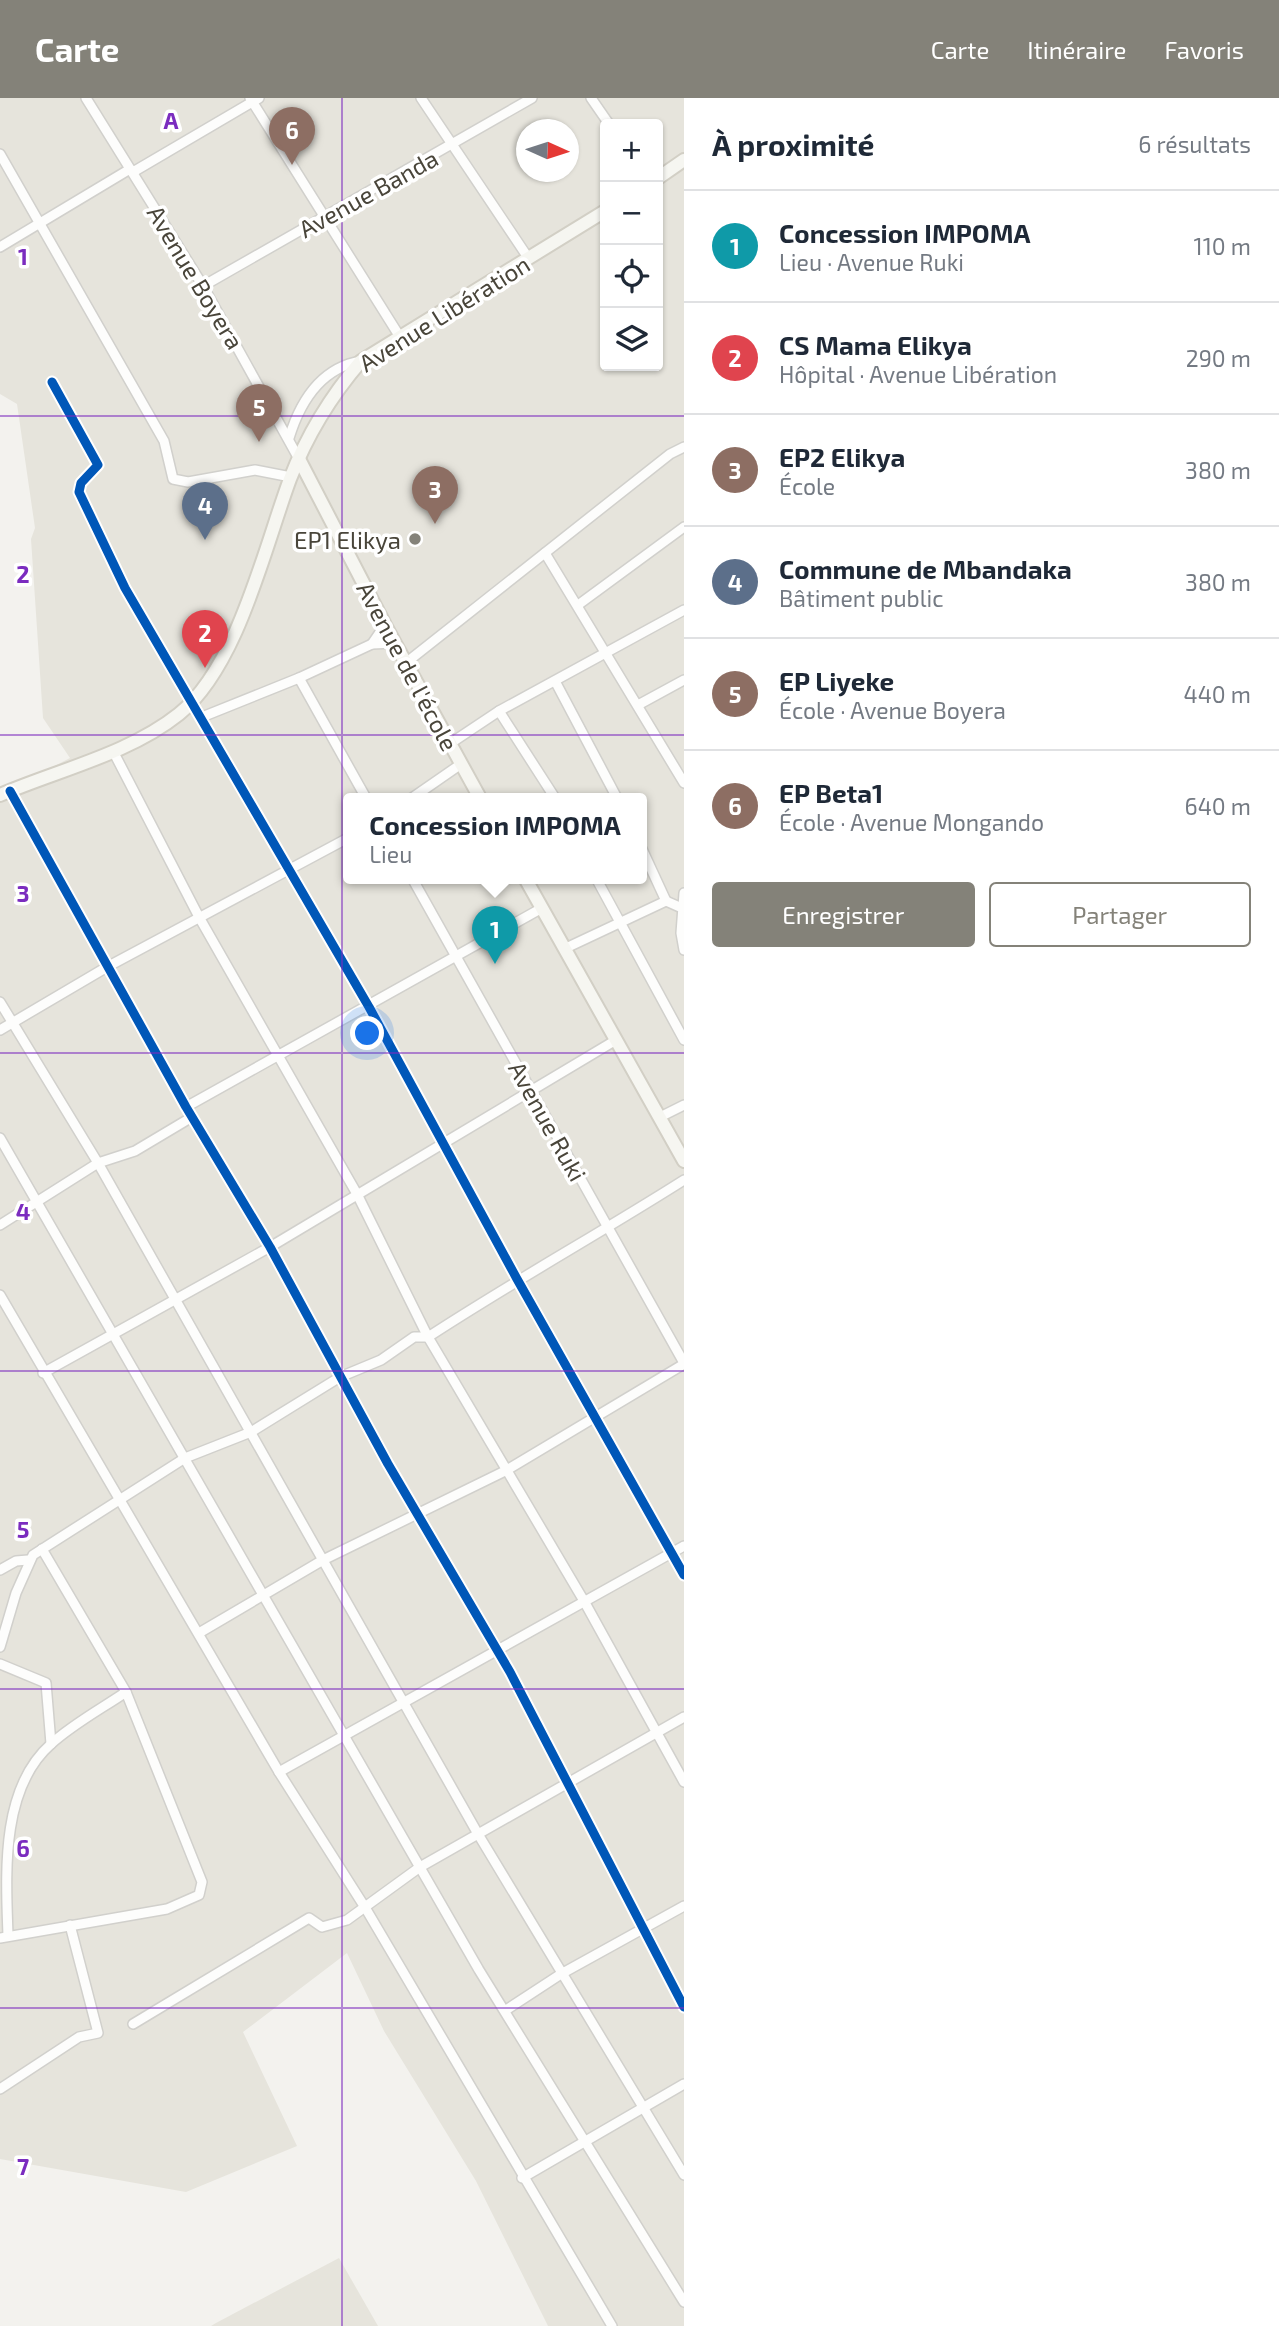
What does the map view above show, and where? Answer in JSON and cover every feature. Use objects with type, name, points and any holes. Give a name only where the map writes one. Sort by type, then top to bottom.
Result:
[{"type":"street","name":"Avenue Boyera","points":[[86,98],[203,286],[299,459]]},
{"type":"street","points":[[421,98],[528,259]]},
{"type":"street","name":"Avenue Banda","points":[[203,286],[454,145],[532,98]]},
{"type":"street","points":[[591,98],[606,119]]},
{"type":"street","points":[[0,247],[40,221],[254,99],[400,337]]},
{"type":"street","points":[[0,154],[164,441],[173,479],[188,482],[255,470],[291,477]]},
{"type":"street","points":[[663,175],[684,160]]},
{"type":"street","name":"Avenue Libération","points":[[5,793],[113,751],[159,727],[193,702],[216,666],[253,589],[299,459],[324,409],[361,361],[600,214]]},
{"type":"street","points":[[289,438],[296,416],[316,385],[340,366],[361,361]]},
{"type":"street","points":[[52,382],[98,464],[81,483],[79,492],[125,588],[369,1007],[594,1418],[684,1575]]},
{"type":"street","points":[[407,663],[660,462],[684,447]]},
{"type":"street","name":"Avenue de l'école","points":[[299,459],[385,625],[477,793]]},
{"type":"street","points":[[578,605],[684,527]]},
{"type":"street","points":[[545,553],[684,783]]},
{"type":"street","points":[[451,743],[499,711],[684,610]]},
{"type":"street","points":[[372,643],[385,625]]},
{"type":"street","points":[[202,717],[299,678],[372,643],[395,643]]},
{"type":"street","points":[[299,678],[363,793]]},
{"type":"street","points":[[638,705],[684,680]]},
{"type":"street","points":[[555,681],[614,793]]},
{"type":"street","points":[[499,711],[552,793]]},
{"type":"street","points":[[113,751],[199,917],[357,1194],[428,1337],[584,1601],[684,1782]]},
{"type":"street","points":[[419,793],[461,764]]},
{"type":"street","points":[[5,793],[270,1247],[418,1516],[497,1650],[684,2007]]},
{"type":"street","points":[[0,1030],[107,967],[343,841]]},
{"type":"street","points":[[647,860],[666,901]]},
{"type":"street","name":"Avenue Ruki","points":[[415,884],[684,1363]]},
{"type":"street","points":[[528,884],[684,1161]]},
{"type":"street","points":[[599,884],[684,1040]]},
{"type":"street","points":[[684,893],[684,950]]},
{"type":"street","points":[[566,948],[666,901],[683,907]]},
{"type":"street","points":[[186,1107],[278,1058],[542,908]]},
{"type":"street","points":[[0,1002],[98,1163],[478,1834],[684,2175]]},
{"type":"street","points":[[43,1373],[270,1247],[616,1040]]},
{"type":"street","points":[[660,1117],[684,1105]]},
{"type":"street","points":[[0,1225],[37,1199],[98,1163],[135,1151],[192,1117]]},
{"type":"street","points":[[0,1138],[479,1970],[684,2302]]},
{"type":"street","points":[[0,1570],[16,1561],[28,1560],[120,1497],[186,1458],[251,1432],[340,1377],[381,1360],[414,1337],[428,1337],[517,1279],[608,1228],[684,1180]]},
{"type":"street","points":[[0,1295],[43,1373],[120,1497],[279,1772],[366,1909],[522,2178],[612,2326]]},
{"type":"street","points":[[199,1633],[323,1560],[506,1471],[684,1363]]},
{"type":"street","points":[[279,1772],[403,1700],[684,1546]]},
{"type":"street","points":[[42,1549],[126,1692],[202,1882],[199,1895],[167,1909],[88,1926],[70,1925],[4,1937],[3,1868],[17,1793],[33,1765],[51,1744],[126,1692]]},
{"type":"street","points":[[0,1647],[28,1560]]},
{"type":"street","points":[[0,1664],[46,1682],[51,1744]]},
{"type":"street","points":[[133,2024],[309,1918],[322,1927],[347,1920],[366,1909],[420,1867],[684,1717]]},
{"type":"street","points":[[506,2010],[561,1975],[684,1906]]},
{"type":"street","points":[[0,2089],[79,2037],[98,2033],[70,1925]]},
{"type":"street","points":[[522,2178],[585,2139],[684,2084]]},
{"type":"shaded area","points":[[0,98],[684,98],[684,2326],[548,2326],[476,2181],[384,2031],[347,1953],[243,2032],[297,2146],[186,2192],[0,2159],[0,794],[70,758],[43,718],[31,539],[35,528],[17,404],[0,394]]},
{"type":"shaded area","points":[[339,2258],[378,2326],[211,2326],[216,2323]]},
{"type":"cycle path","points":[[52,382],[98,465],[81,483],[79,492],[125,588],[369,1007],[517,1279],[684,1575]]},
{"type":"cycle path","points":[[10,791],[186,1107],[270,1247],[388,1464],[510,1672],[684,2007]]},
{"type":"place","name":"EP Beta1","points":[[292,165]]},
{"type":"place","name":"EP Liyeke","points":[[259,442]]},
{"type":"place","name":"EP2 Elikya","points":[[435,524]]},
{"type":"place","name":"EP1 Elikya","points":[[415,539]]},
{"type":"place","name":"Commune de Mbandaka","points":[[205,540]]},
{"type":"place","name":"CS Mama Elikya","points":[[205,668]]},
{"type":"place","name":"Concession IMPOMA","points":[[495,964]]}]
